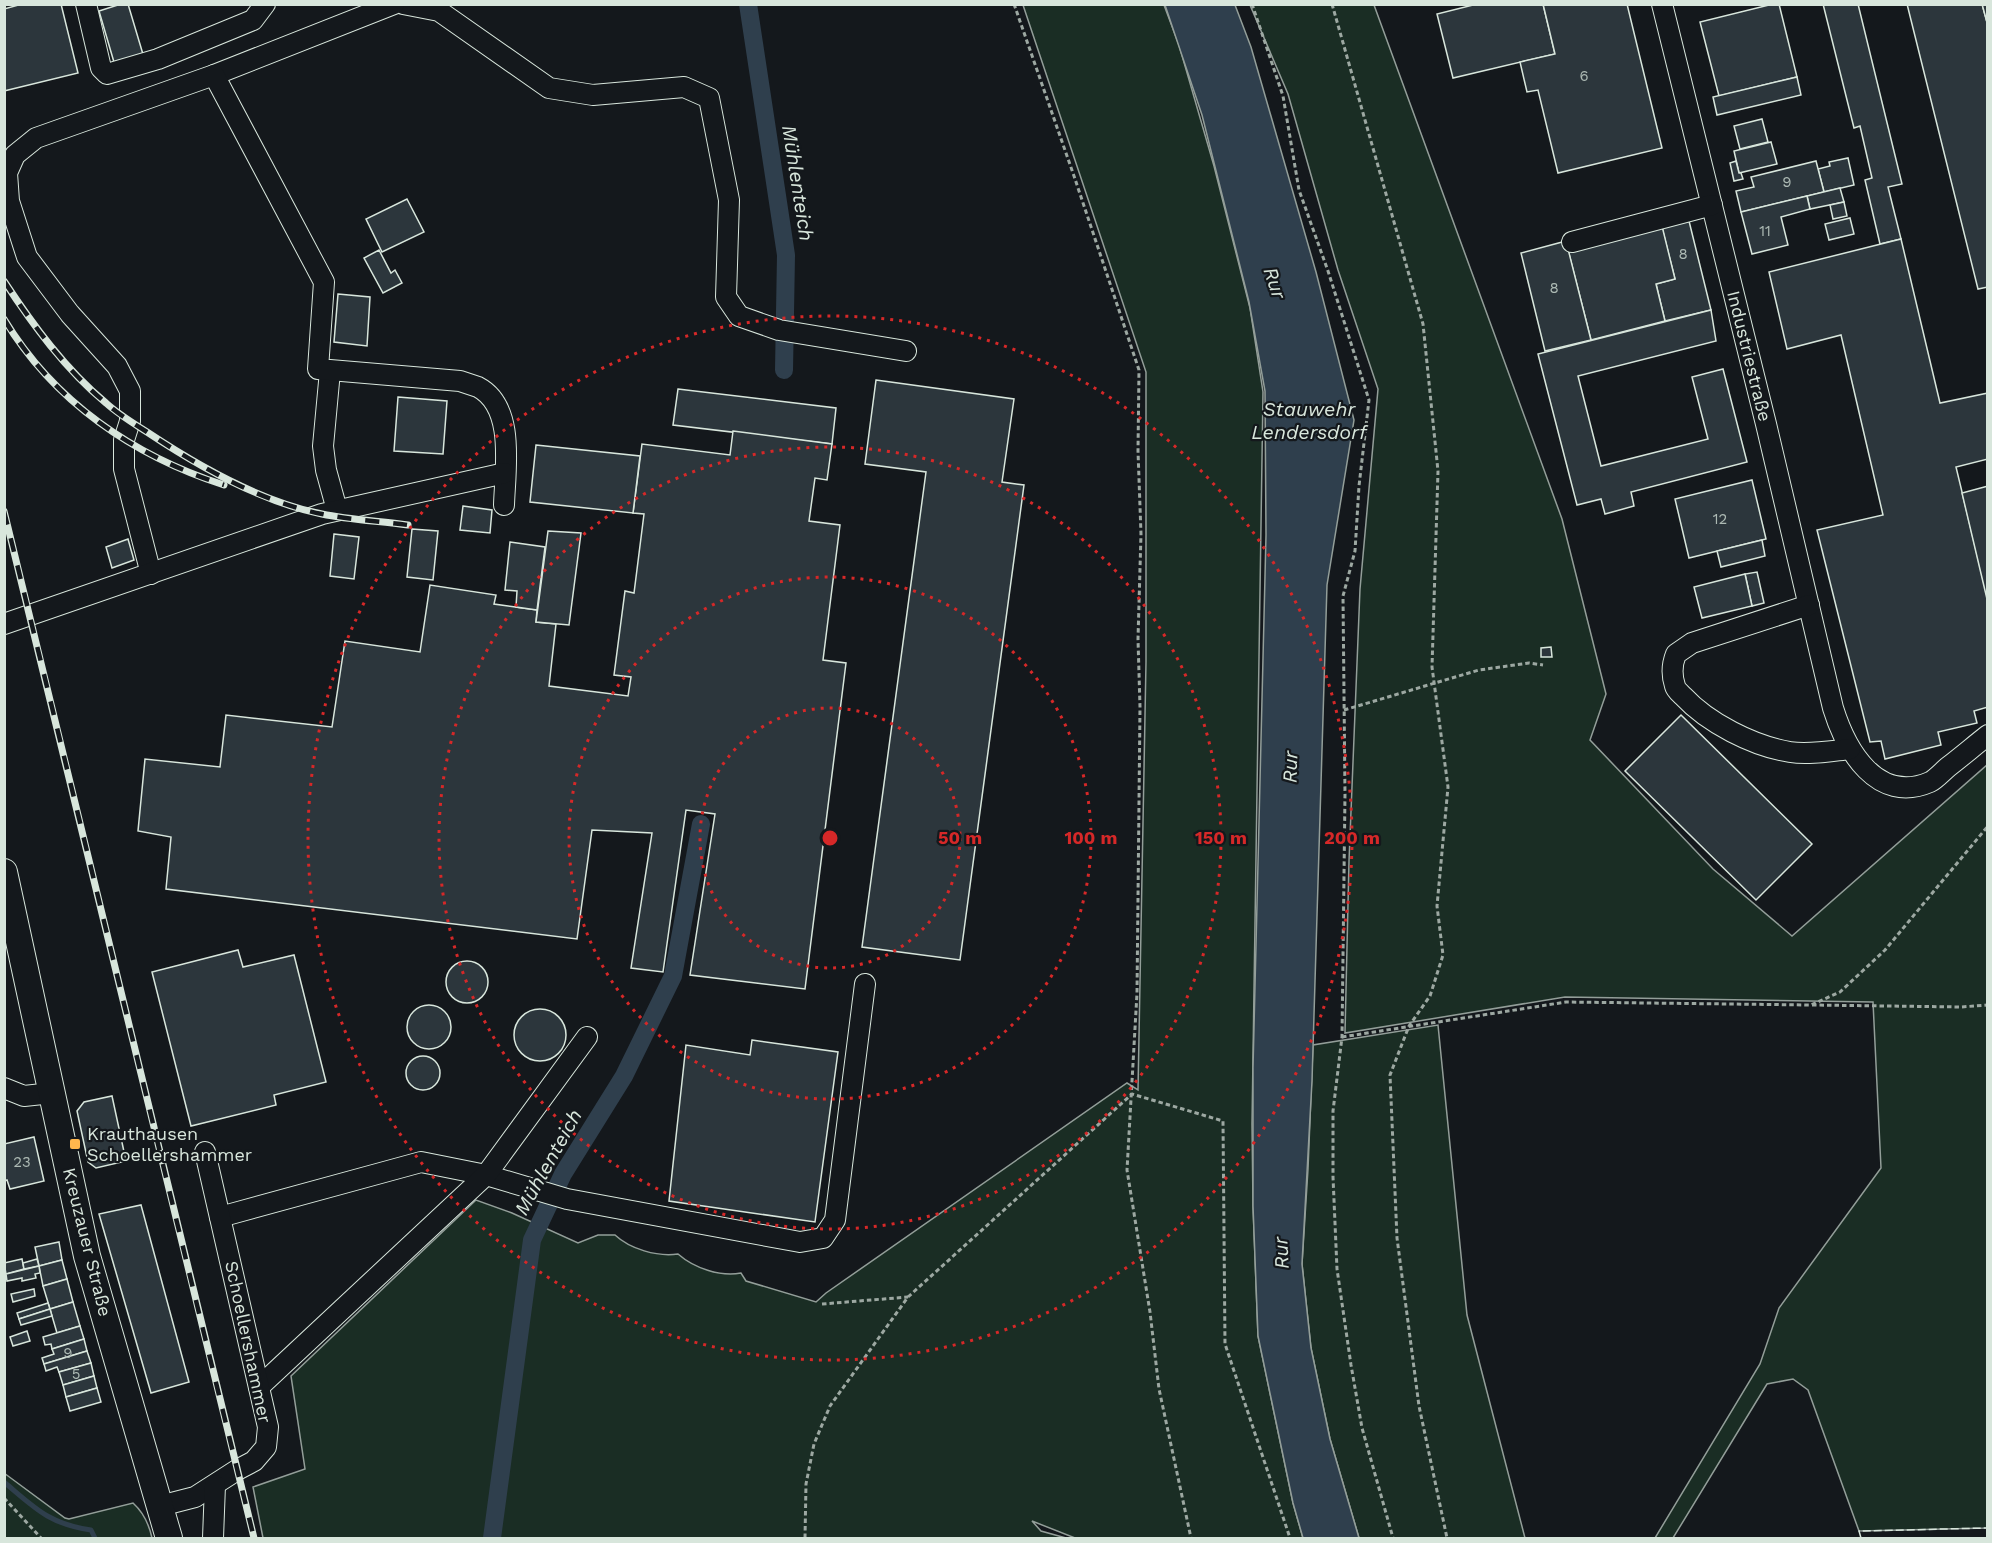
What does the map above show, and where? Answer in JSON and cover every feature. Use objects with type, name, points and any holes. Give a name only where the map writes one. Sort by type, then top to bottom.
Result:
[{"type":"main road","name":"Kreuzauer Straße","points":[[4,872],[87,1256],[169,1539]]},
{"type":"street","points":[[86,4],[101,68],[107,74],[158,59],[253,20],[265,4]]},
{"type":"street","points":[[150,574],[124,469],[124,440],[130,421],[130,391],[117,366],[70,314],[27,257],[9,201],[8,173],[15,155],[36,138],[214,75],[394,4]]},
{"type":"street","points":[[404,4],[439,11],[549,88],[593,95],[684,87],[709,98],[729,200],[726,297],[739,316],[788,331],[906,351]]},
{"type":"street","name":"Industriestraße","points":[[1662,4],[1838,726],[1850,749],[1864,768],[1885,783],[1897,786],[1915,786],[1931,781],[1988,735]]},
{"type":"street","points":[[214,75],[324,282],[318,369],[460,381],[480,388],[496,403],[505,428],[504,505]]},
{"type":"street","points":[[1572,242],[1712,206]]},
{"type":"street","points":[[330,371],[323,446],[326,470],[337,510]]},
{"type":"street","points":[[4,624],[337,510],[505,473]]},
{"type":"street","points":[[1809,605],[1692,643],[1676,654],[1671,667],[1675,687],[1695,709],[1720,725],[1756,742],[1790,752],[1850,749]]},
{"type":"street","points":[[220,1217],[421,1162],[486,1175],[567,1199],[800,1242],[823,1238],[835,1220],[865,984]]},
{"type":"street","points":[[259,1387],[486,1175],[587,1037]]},
{"type":"street","points":[[4,1088],[24,1096],[52,1094]]},
{"type":"street","name":"Schoellershammer","points":[[160,1506],[195,1497],[254,1461],[266,1447],[268,1427],[205,1152]]},
{"type":"street","points":[[213,1539],[215,1485]]},
{"type":"path","points":[[1014,4],[1138,370],[1138,451],[1142,534],[1138,639],[1140,707],[1137,993],[1127,1170],[1150,1312],[1159,1389],[1191,1539]]},
{"type":"path","points":[[1252,4],[1283,96],[1299,190],[1328,271],[1369,400],[1359,486],[1355,551],[1343,596],[1345,794],[1342,1037],[1333,1111],[1336,1269],[1362,1428],[1394,1539]]},
{"type":"path","points":[[1332,4],[1423,324],[1438,471],[1432,667],[1448,787],[1437,906],[1443,955],[1430,996],[1409,1026],[1390,1075],[1396,1238],[1419,1406],[1447,1539]]},
{"type":"path","points":[[1344,710],[1479,670],[1529,663],[1543,665]]},
{"type":"path","points":[[1811,1005],[1840,992],[1885,950],[1988,826]]},
{"type":"path","points":[[1342,1037],[1566,1002],[1961,1007],[1988,1005]]},
{"type":"path","points":[[805,1539],[806,1484],[814,1444],[830,1406],[908,1297],[1132,1094]]},
{"type":"path","points":[[1132,1094],[1223,1121],[1225,1344],[1290,1539]]},
{"type":"path","points":[[822,1304],[908,1297]]},
{"type":"path","points":[[4,1498],[41,1539]]},
{"type":"green space","points":[[1023,5],[1164,5],[1179,45],[1214,166],[1250,308],[1263,392],[1252,1124],[1258,1336],[1293,1503],[1303,1538],[1075,1538],[1032,1521],[1041,1531],[1066,1538],[263,1538],[253,1487],[305,1469],[291,1376],[476,1200],[512,1213],[578,1243],[598,1235],[615,1235],[644,1251],[678,1254],[708,1270],[725,1274],[741,1273],[746,1281],[816,1302],[1127,1083],[1138,1090],[1146,662],[1146,372]]},
{"type":"green space","points":[[1250,5],[1374,5],[1562,519],[1606,694],[1590,740],[1713,869],[1792,936],[1987,765],[1987,1528],[1859,1531],[1808,1390],[1793,1379],[1767,1384],[1673,1538],[1655,1538],[1760,1364],[1779,1308],[1881,1168],[1873,1002],[1565,997],[1345,1033],[1349,861],[1360,589],[1378,389],[1338,270],[1288,94]]},
{"type":"green space","points":[[1438,1025],[1467,1315],[1525,1538],[1359,1538],[1330,1439],[1311,1348],[1302,1264],[1313,1045]]},
{"type":"green space","points":[[4,1473],[69,1519],[133,1503],[146,1519],[152,1538],[5,1538]]},
{"type":"water","name":"Stauwehr Lendersdorf","points":[[1165,5],[1235,5],[1251,47],[1316,272],[1354,420],[1327,585],[1312,1081],[1302,1264],[1311,1348],[1330,1439],[1359,1538],[1303,1538],[1293,1503],[1258,1336],[1253,1206],[1253,1068],[1266,535],[1265,391],[1249,302],[1202,115]]},
{"type":"building","points":[[22,4],[61,4],[78,73],[4,91],[4,9]]},
{"type":"building","points":[[128,4],[145,61],[116,69],[99,11]]},
{"type":"building","points":[[1477,4],[1543,4],[1555,54],[1453,78],[1437,14]]},
{"type":"building","points":[[1543,4],[1627,4],[1662,148],[1558,173],[1538,90],[1527,92],[1520,62],[1555,54]]},
{"type":"building","points":[[1779,4],[1797,77],[1719,96],[1700,22]]},
{"type":"building","points":[[1823,4],[1858,4],[1902,184],[1888,187],[1901,239],[1880,244],[1865,180],[1872,178],[1860,126],[1854,128]]},
{"type":"building","points":[[1907,4],[1982,4],[1988,26],[1988,287],[1978,289]]},
{"type":"building","points":[[1982,4],[1988,4],[1988,26]]},
{"type":"building","points":[[1797,77],[1801,95],[1717,115],[1713,97]]},
{"type":"building","points":[[1762,119],[1768,142],[1740,149],[1734,126]]},
{"type":"building","points":[[1771,142],[1777,164],[1739,173],[1734,151]]},
{"type":"building","points":[[1848,158],[1854,185],[1824,192],[1818,169],[1830,166],[1829,162]]},
{"type":"building","points":[[1736,161],[1743,179],[1734,181],[1730,163]]},
{"type":"building","points":[[1816,161],[1824,192],[1741,212],[1736,191],[1754,187],[1751,177]]},
{"type":"building","points":[[1840,188],[1844,202],[1810,209],[1807,196]]},
{"type":"building","points":[[1807,196],[1810,209],[1781,217],[1788,245],[1752,254],[1741,212]]},
{"type":"building","points":[[407,199],[424,232],[382,252],[366,219]]},
{"type":"building","points":[[1844,202],[1847,216],[1833,219],[1830,205]]},
{"type":"building","points":[[1850,218],[1854,234],[1829,240],[1825,224]]},
{"type":"building","points":[[1689,221],[1711,310],[1665,321],[1656,284],[1675,279],[1662,228]]},
{"type":"building","points":[[1662,226],[1675,279],[1656,284],[1665,321],[1591,340],[1568,250]]},
{"type":"building","points":[[1901,239],[1940,403],[1988,393],[1988,459],[1956,467],[1988,600],[1988,707],[1974,711],[1977,723],[1938,732],[1941,745],[1885,759],[1881,741],[1870,742],[1817,530],[1883,515],[1841,335],[1787,349],[1769,272]]},
{"type":"building","points":[[1566,241],[1591,340],[1545,351],[1521,253]]},
{"type":"building","points":[[379,250],[391,273],[395,270],[402,283],[383,293],[364,258]]},
{"type":"building","points":[[338,294],[370,297],[367,346],[334,342]]},
{"type":"building","points":[[1711,310],[1716,341],[1578,376],[1601,466],[1708,439],[1692,377],[1723,369],[1747,462],[1631,492],[1634,506],[1605,514],[1601,499],[1577,505],[1538,354]]},
{"type":"building","points":[[876,380],[1014,399],[1002,482],[1024,485],[960,960],[862,947],[926,472],[865,464]]},
{"type":"building","points":[[678,389],[836,408],[832,444],[673,425]]},
{"type":"building","points":[[398,397],[447,401],[443,454],[394,451]]},
{"type":"building","points":[[733,431],[832,444],[827,480],[815,478],[809,521],[840,525],[823,660],[846,663],[805,989],[690,975],[715,814],[686,810],[663,972],[631,968],[652,833],[592,830],[577,939],[166,889],[171,837],[138,831],[145,759],[220,767],[226,715],[332,727],[345,641],[420,652],[430,585],[496,595],[494,604],[537,610],[536,622],[556,624],[549,686],[628,696],[631,677],[614,675],[625,591],[634,593],[644,514],[633,513],[642,444],[730,455]]},
{"type":"building","points":[[536,445],[640,456],[633,513],[530,502]]},
{"type":"building","points":[[1752,480],[1766,539],[1689,558],[1675,499]]},
{"type":"building","points":[[1988,486],[1988,597],[1987,599],[1962,493]]},
{"type":"building","points":[[463,506],[492,510],[490,533],[460,530]]},
{"type":"building","points":[[412,529],[438,531],[433,580],[407,577]]},
{"type":"building","points":[[548,531],[581,533],[569,625],[536,622]]},
{"type":"building","points":[[334,534],[359,537],[354,579],[330,576]]},
{"type":"building","points":[[128,539],[134,560],[112,568],[106,547]]},
{"type":"building","points":[[1762,540],[1765,556],[1721,567],[1717,551]]},
{"type":"building","points":[[510,542],[545,547],[537,610],[516,607],[517,591],[505,590]]},
{"type":"building","points":[[1757,572],[1764,603],[1752,606],[1745,574]]},
{"type":"building","points":[[1745,574],[1752,606],[1702,618],[1694,587]]},
{"type":"building","points":[[1551,647],[1552,657],[1541,657],[1541,648]]},
{"type":"building","points":[[1681,715],[1812,844],[1756,900],[1625,771]]},
{"type":"building","points":[[238,950],[243,967],[294,955],[326,1082],[274,1095],[276,1105],[191,1126],[152,972]]},
{"type":"building","points":[[467,961],[482,967],[488,982],[482,997],[467,1003],[452,997],[446,982],[452,967]]},
{"type":"building","points":[[429,1005],[444,1012],[451,1027],[444,1042],[429,1049],[414,1042],[407,1027],[414,1012]]},
{"type":"building","points":[[535,1009],[545,1009],[559,1016],[566,1035],[559,1054],[545,1061],[535,1061],[525,1057],[518,1050],[514,1040],[514,1030],[518,1020],[525,1013]]},
{"type":"building","points":[[752,1040],[838,1052],[815,1222],[669,1201],[686,1045],[750,1055]]},
{"type":"building","points":[[423,1056],[435,1061],[440,1073],[435,1085],[423,1090],[411,1085],[406,1073],[411,1061]]},
{"type":"building","points":[[112,1096],[126,1161],[96,1168],[88,1162],[77,1111],[84,1102]]},
{"type":"building","points":[[34,1137],[44,1181],[10,1189],[7,1180],[4,1181],[4,1144]]},
{"type":"building","points":[[141,1205],[189,1382],[151,1393],[99,1214]]},
{"type":"building","points":[[59,1242],[62,1260],[39,1266],[35,1247]]},
{"type":"building","points":[[22,1259],[24,1269],[6,1274],[4,1263]]},
{"type":"building","points":[[37,1259],[39,1266],[24,1269],[23,1263]]},
{"type":"building","points":[[62,1260],[67,1279],[43,1286],[39,1266]]},
{"type":"building","points":[[39,1266],[40,1273],[35,1274],[36,1278],[7,1281],[6,1274]]},
{"type":"building","points":[[67,1279],[73,1302],[50,1309],[43,1286]]},
{"type":"building","points":[[34,1289],[35,1296],[13,1302],[11,1294]]},
{"type":"building","points":[[73,1302],[80,1326],[57,1333],[50,1309]]},
{"type":"building","points":[[48,1303],[50,1309],[19,1319],[17,1313]]},
{"type":"building","points":[[50,1309],[52,1316],[21,1325],[19,1319]]},
{"type":"building","points":[[80,1326],[84,1339],[52,1349],[51,1344],[45,1345],[43,1337]]},
{"type":"building","points":[[27,1331],[30,1341],[13,1346],[10,1337]]},
{"type":"building","points":[[84,1339],[87,1351],[44,1364],[42,1358],[54,1354],[52,1349]]},
{"type":"building","points":[[87,1351],[91,1363],[59,1372],[57,1367],[46,1371],[44,1364]]},
{"type":"building","points":[[91,1363],[94,1376],[63,1385],[59,1372]]},
{"type":"building","points":[[94,1376],[97,1388],[66,1397],[63,1385]]},
{"type":"building","points":[[97,1388],[101,1402],[70,1411],[66,1397]]},
{"type":"waterway","name":"Mühlenteich","points":[[748,4],[786,255],[784,370]]},
{"type":"waterway","name":"Mühlenteich","points":[[492,1538],[532,1240],[563,1174],[624,1076],[673,976],[701,824]]},
{"type":"waterway","points":[[4,1482],[43,1514],[64,1524],[91,1530],[95,1538]]},
{"type":"railway","points":[[4,281],[26,314],[77,376],[121,415],[167,445],[209,470],[276,501],[343,518],[408,525]]},
{"type":"railway","points":[[4,319],[24,349],[47,376],[99,422],[128,442],[159,458],[224,485]]},
{"type":"railway","points":[[4,511],[254,1538]]},
{"type":"fence","points":[[1861,1538],[1859,1531],[1988,1528]]},
{"type":"place","name":"Krauthausen Schoellershammer","points":[[75,1144]]},
{"type":"water label","name":"Rur","points":[[1275,283]]},
{"type":"water label","name":"Rur","points":[[1290,767]]},
{"type":"water label","name":"Rur","points":[[1281,1253]]}]
